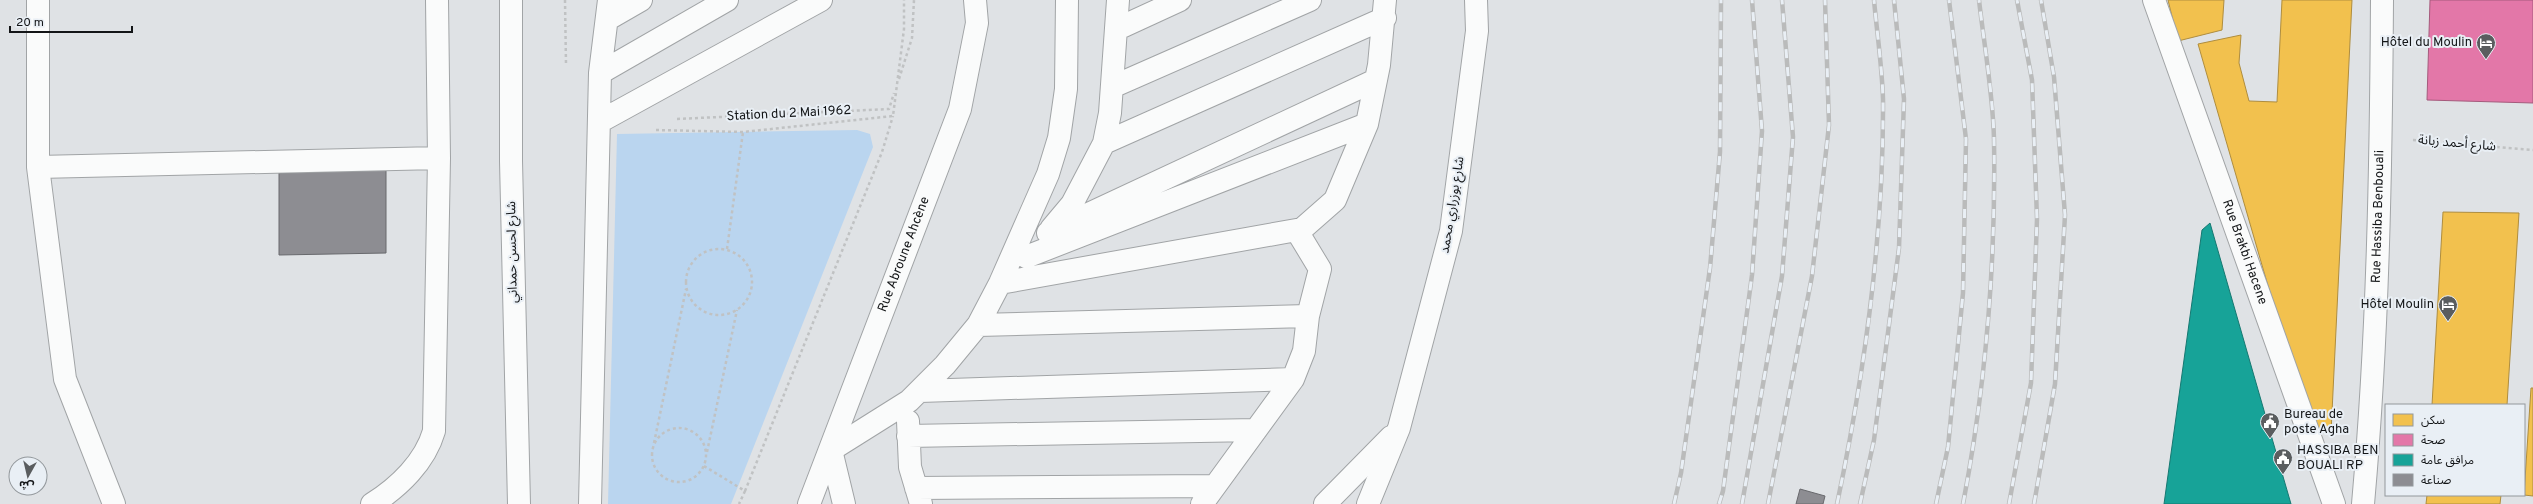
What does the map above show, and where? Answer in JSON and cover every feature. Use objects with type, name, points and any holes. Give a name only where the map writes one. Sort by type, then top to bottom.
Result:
[{"type":"main road","points":[[38,0],[38,167],[65,380],[114,504]]},
{"type":"main road","points":[[372,504],[388,494],[418,463],[429,448],[434,431],[439,158],[437,0]]},
{"type":"main road","name":"شارع لحسن حمداني","points":[[511,0],[511,161],[519,504]]},
{"type":"main road","points":[[590,504],[600,73],[608,10],[641,0]]},
{"type":"main road","points":[[600,73],[727,0]]},
{"type":"main road","points":[[599,122],[821,0]]},
{"type":"main road","name":"Rue Abroune Ahcène","points":[[809,504],[831,450],[960,109],[977,23],[975,0]]},
{"type":"main road","points":[[844,504],[831,450],[915,396],[978,326],[1000,283],[1048,174],[1059,138],[1066,89],[1067,0]]},
{"type":"main road","points":[[1000,283],[1048,233],[1072,204],[1104,143],[1112,87],[1118,0]]},
{"type":"main road","points":[[1117,28],[1180,0]]},
{"type":"main road","points":[[1112,87],[1310,0]]},
{"type":"main road","name":"شارع بوزراري محمد","points":[[1368,504],[1399,428],[1451,231],[1477,31],[1476,0]]},
{"type":"main road","name":"Rue Brakbi Hacene","points":[[2154,0],[2334,504]]},
{"type":"main road","name":"Rue Hassiba Benbouali","points":[[2363,504],[2368,448],[2381,138],[2382,0]]},
{"type":"main road","points":[[1000,283],[1302,229],[1317,218],[1335,200],[1367,124],[1376,80],[1385,9]]},
{"type":"main road","points":[[1104,143],[1385,9]]},
{"type":"main road","points":[[1048,233],[1376,80]]},
{"type":"main road","points":[[1026,257],[1367,124]]},
{"type":"main road","points":[[38,167],[439,158]]},
{"type":"main road","points":[[1202,504],[1293,379],[1304,351],[1308,316],[1320,269],[1296,230]]},
{"type":"main road","points":[[978,326],[1308,316]]},
{"type":"main road","points":[[915,396],[1293,379]]},
{"type":"main road","points":[[915,396],[908,436],[910,467],[919,496],[1215,486]]},
{"type":"main road","points":[[1325,504],[1399,428]]},
{"type":"main road","points":[[908,436],[1256,430]]},
{"type":"path","points":[[739,504],[882,152],[893,116],[904,29],[904,0]]},
{"type":"path","name":"Station du 2 Mai 1962","points":[[669,119],[889,110],[912,38],[914,0]]},
{"type":"path","points":[[649,130],[743,132],[893,116]]},
{"type":"path","points":[[727,249],[743,132]]},
{"type":"path","name":"شارع أحمد زبانة","points":[[2381,138],[2533,150]]},
{"type":"path","points":[[686,288],[696,305],[712,315],[725,315],[738,310],[747,301],[753,289],[753,276],[748,264],[739,254],[727,249],[714,249],[701,254],[692,263],[686,275],[686,288],[652,455],[654,467],[662,476],[673,481],[685,482],[696,476],[704,466],[738,310]]},
{"type":"path","points":[[654,443],[662,434],[673,428],[685,428],[696,433],[704,442],[707,454]]},
{"type":"path","points":[[704,466],[744,491]]},
{"type":"shaded area","points":[[857,130],[870,134],[873,147],[731,504],[608,504],[617,134]]},
{"type":"building: سكن","points":[[2168,0],[2224,0],[2222,30],[2178,41]]},
{"type":"building: سكن","points":[[2282,0],[2352,0],[2331,433],[2310,431],[2198,44],[2241,35],[2239,63],[2249,101],[2277,102]]},
{"type":"building: سكن","points":[[2443,212],[2519,213],[2507,404],[2432,404]]},
{"type":"building: سكن","points":[[2531,388],[2533,388],[2533,496],[2525,495]]},
{"type":"building: سكن","points":[[2427,496],[2501,496],[2500,504],[2426,504]]},
{"type":"building: صحة","points":[[2430,0],[2533,0],[2533,103],[2427,100]]},
{"type":"building: مرافق عامة","points":[[2210,223],[2291,504],[2164,504],[2202,230]]},
{"type":"building: صناعة","points":[[386,170],[386,253],[279,255],[279,173]]},
{"type":"building: صناعة","points":[[1800,489],[1825,496],[1823,504],[1796,504]]},
{"type":"railway","points":[[1674,504],[1681,473],[1710,268],[1720,152],[1721,0]]},
{"type":"railway","points":[[1719,504],[1723,491],[1752,275],[1762,131],[1752,0]]},
{"type":"railway","points":[[1742,504],[1782,276],[1793,137],[1782,0]]},
{"type":"railway","points":[[1768,504],[1812,276],[1829,125],[1825,0]]},
{"type":"railway","points":[[1837,504],[1864,353],[1871,303],[1880,201],[1883,99],[1881,62],[1874,0]]},
{"type":"railway","points":[[1860,504],[1874,440],[1899,248],[1904,99],[1894,0]]},
{"type":"railway","points":[[1936,504],[1948,447],[1963,293],[1966,139],[1949,0]]},
{"type":"railway","points":[[1963,504],[1978,414],[1988,322],[1993,231],[1993,122],[1979,0]]},
{"type":"railway","points":[[2009,504],[2031,383],[2037,219],[2032,80],[2017,0]]},
{"type":"railway","points":[[2034,504],[2055,384],[2065,215],[2054,77],[2041,0]]},
{"type":"place","name":"Hôtel du Moulin","points":[[2486,60]]},
{"type":"place","name":"Hôtel Moulin","points":[[2448,322]]},
{"type":"place","name":"Bureau de poste Agha","points":[[2270,439]]},
{"type":"place","name":"HASSIBA BEN BOUALI RP","points":[[2283,475]]}]
